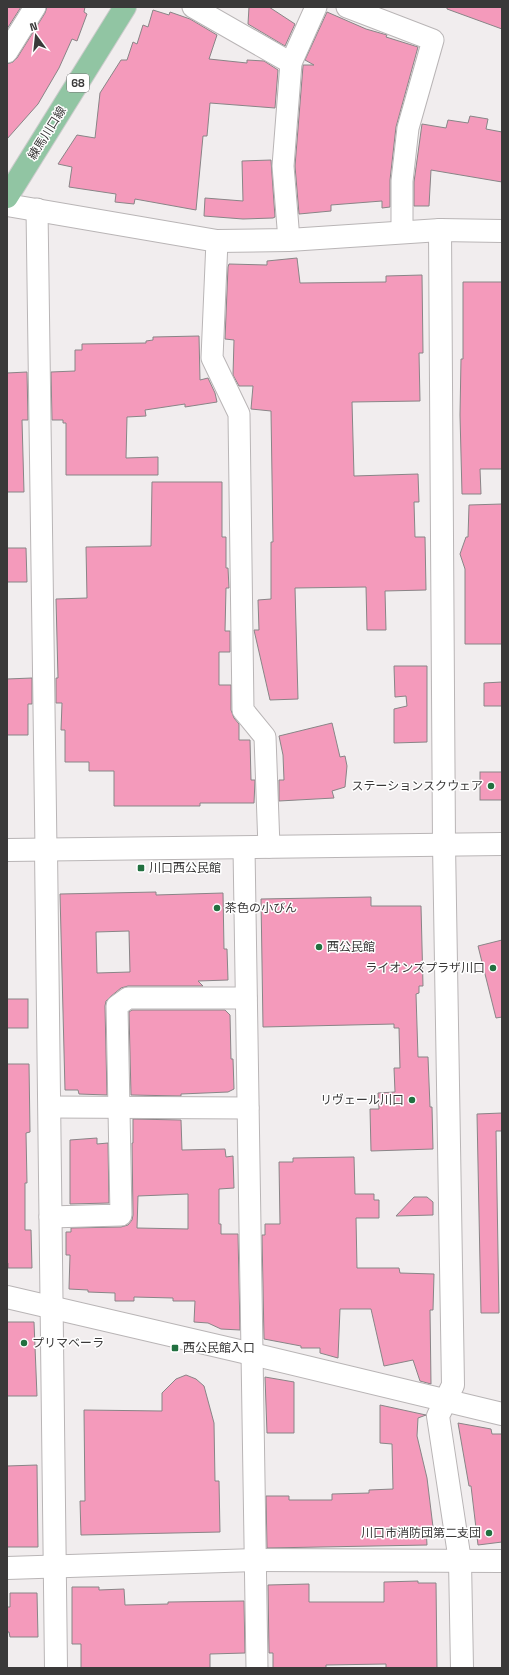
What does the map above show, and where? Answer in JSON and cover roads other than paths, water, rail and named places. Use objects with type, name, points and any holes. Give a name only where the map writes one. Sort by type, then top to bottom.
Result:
[{"type":"main road","name":"練馬川口線","points":[[7,197],[125,7]]},
{"type":"street","points":[[7,52],[35,7]]},
{"type":"street","points":[[193,7],[291,63]]},
{"type":"street","points":[[289,240],[283,166],[291,63],[316,7]]},
{"type":"street","points":[[347,7],[433,40],[408,128],[402,181],[402,232]]},
{"type":"street","points":[[7,205],[38,209],[217,241],[289,240],[440,230],[502,231]]},
{"type":"street","points":[[38,209],[56,1668]]},
{"type":"street","points":[[440,230],[444,844],[453,1385],[438,1416],[460,1561],[462,1668]]},
{"type":"street","points":[[217,241],[212,358],[239,414],[243,710],[265,737],[269,847]]},
{"type":"street","points":[[7,850],[502,844]]},
{"type":"street","points":[[244,848],[257,1668]]},
{"type":"street","points":[[50,1217],[121,1215],[118,1006],[128,998],[246,998]]},
{"type":"street","points":[[50,1107],[248,1108]]},
{"type":"street","points":[[7,1297],[502,1414]]},
{"type":"street","points":[[7,1568],[54,1568],[256,1560],[502,1561]]},
{"type":"place","name":"ステーションスクウェア","points":[[491,786]]},
{"type":"place","name":"川口西公民館","points":[[141,868]]},
{"type":"place","name":"茶色の小びん","points":[[217,908]]},
{"type":"place","name":"西公民館","points":[[319,947]]},
{"type":"place","name":"ライオンズプラザ川口","points":[[493,968]]},
{"type":"place","name":"リヴェール川口","points":[[412,1100]]},
{"type":"place","name":"プリマベーラ","points":[[24,1343]]},
{"type":"place","name":"西公民館入口","points":[[175,1348]]},
{"type":"place","name":"川口市消防団第二支団","points":[[489,1533]]}]
